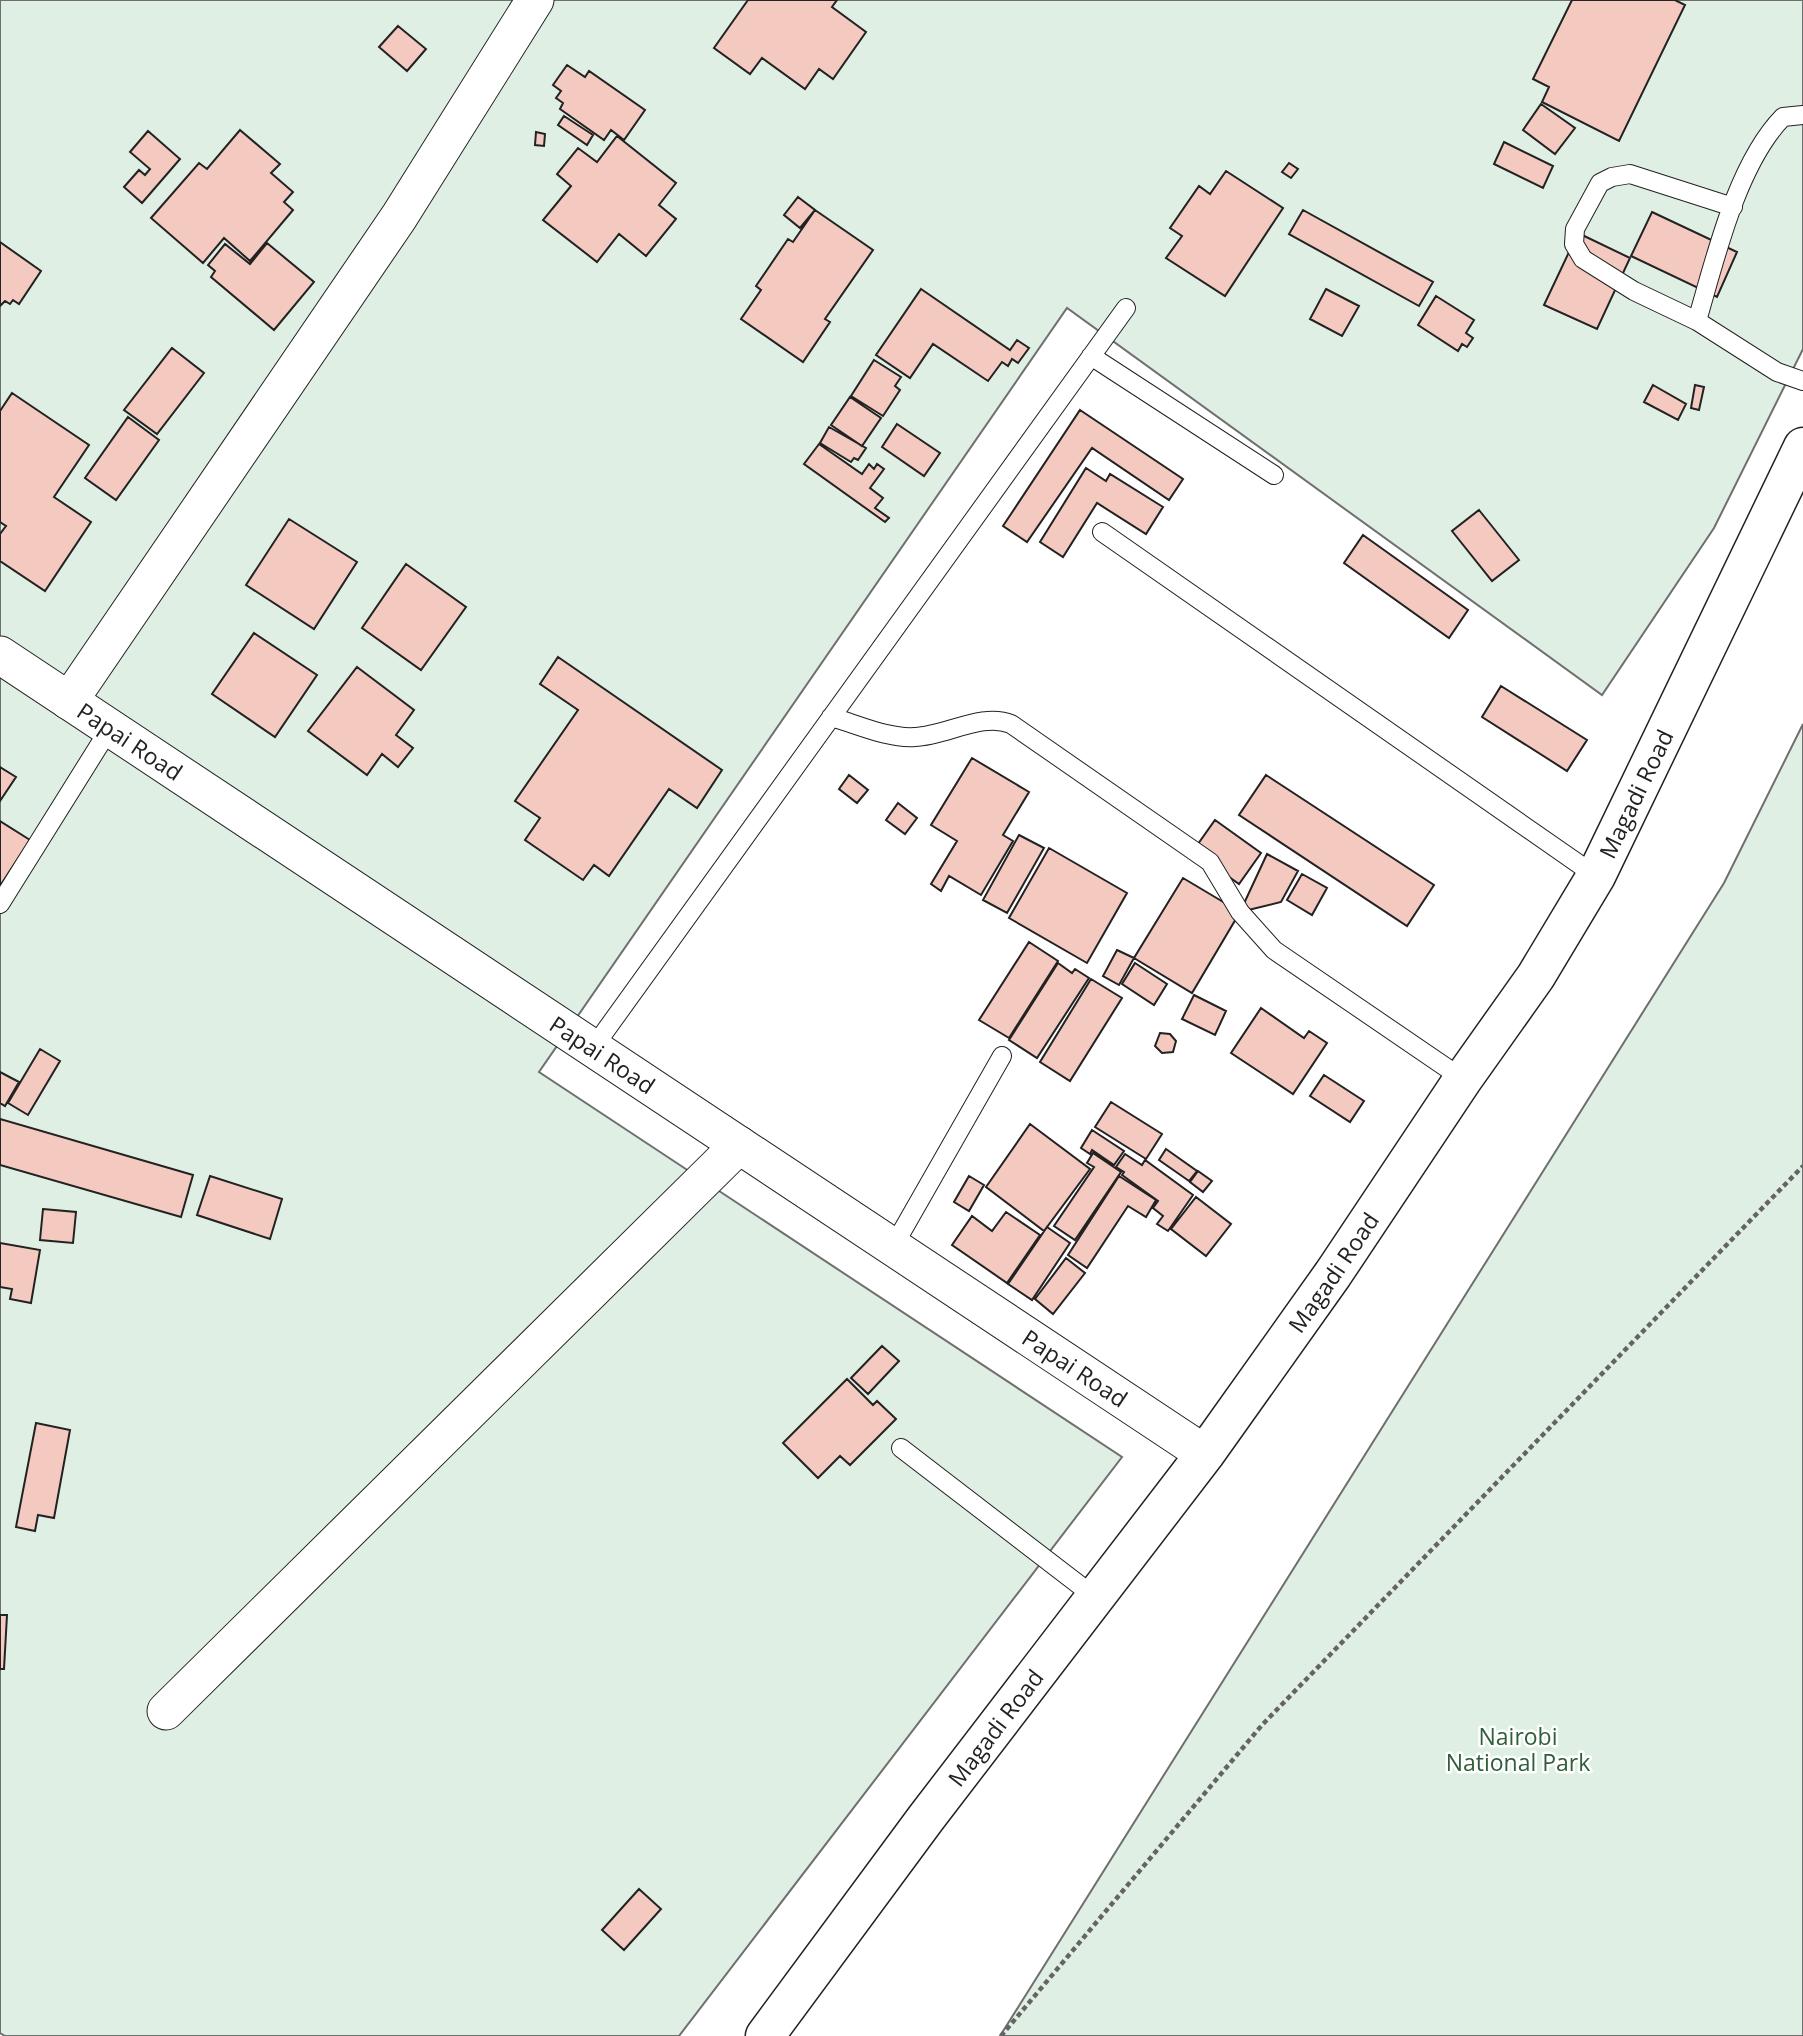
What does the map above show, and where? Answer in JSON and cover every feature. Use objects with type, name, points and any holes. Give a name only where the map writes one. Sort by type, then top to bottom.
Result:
[{"type":"highway","name":"Magadi Road","points":[[765,2036],[926,1818],[1205,1454],[1333,1274],[1463,1079],[1536,976],[1596,876],[1803,447]]},
{"type":"street","points":[[69,701],[399,217],[535,0]]},
{"type":"street","name":"Papai Road","points":[[0,655],[1205,1454]]},
{"type":"street","points":[[166,1711],[739,1144]]},
{"type":"lane","points":[[1697,321],[1733,207],[1769,131],[1783,117],[1803,115]]},
{"type":"lane","points":[[1733,207],[1630,174],[1612,177],[1600,183],[1575,229],[1574,244],[1583,259],[1634,291],[1697,321],[1777,372],[1803,381]]},
{"type":"lane","points":[[593,1048],[1126,308]]},
{"type":"lane","points":[[1091,356],[1274,474]]},
{"type":"lane","points":[[1102,532],[1596,876]]},
{"type":"lane","points":[[831,717],[900,736],[917,737],[994,720],[1011,724],[1209,862],[1240,912],[1274,950],[1463,1079]]},
{"type":"lane","points":[[0,904],[110,728]]},
{"type":"lane","points":[[893,1247],[1002,1056]]},
{"type":"lane","points":[[901,1448],[1095,1597]]},
{"type":"path","points":[[1002,2036],[1262,1725],[1803,1166]]},
{"type":"green space","points":[[0,0],[1803,0],[1803,349],[1714,528],[1602,695],[1067,308],[539,1072],[1122,1457],[679,2036],[5,2036],[0,2033]]},
{"type":"green space","name":"Nairobi National Park","points":[[1803,724],[1803,2036],[1000,2036],[1724,883]]},
{"type":"building","points":[[748,0],[837,0],[832,7],[866,32],[833,79],[819,69],[805,89],[762,58],[750,74],[714,48]]},
{"type":"building","points":[[1572,0],[1675,0],[1685,5],[1619,141],[1542,102],[1549,87],[1533,79]]},
{"type":"building","points":[[398,26],[426,49],[407,71],[379,47]]},
{"type":"building","points":[[567,65],[585,77],[589,71],[645,110],[624,140],[611,130],[604,140],[560,109],[563,103],[556,98],[561,91],[553,85]]},
{"type":"building","points":[[1541,104],[1575,128],[1555,154],[1523,130]]},
{"type":"building","points":[[564,116],[593,135],[587,145],[558,125]]},
{"type":"building","points":[[240,130],[280,164],[271,173],[293,192],[284,202],[293,210],[250,261],[224,238],[203,263],[151,218],[199,163],[207,169]]},
{"type":"building","points":[[148,131],[180,159],[142,203],[124,187],[139,170],[145,175],[150,169],[130,152]]},
{"type":"building","points":[[536,132],[545,134],[544,146],[535,145]]},
{"type":"building","points":[[617,136],[676,183],[659,205],[676,219],[646,256],[619,234],[597,262],[543,220],[571,186],[557,174],[578,148],[597,162]]},
{"type":"building","points":[[1504,142],[1553,166],[1543,188],[1494,164]]},
{"type":"building","points":[[1289,163],[1298,169],[1291,178],[1282,172]]},
{"type":"building","points":[[1226,171],[1283,208],[1225,296],[1166,258],[1182,236],[1170,228],[1199,186],[1210,194]]},
{"type":"building","points":[[798,197],[815,210],[800,228],[784,215]]},
{"type":"building","points":[[815,210],[873,250],[825,319],[830,322],[803,362],[741,319],[761,290],[756,286],[788,239],[793,242]]},
{"type":"building","points":[[1303,210],[1433,282],[1419,306],[1289,234]]},
{"type":"building","points":[[1652,212],[1737,252],[1717,297],[1631,256]]},
{"type":"building","points":[[1578,233],[1630,258],[1597,329],[1544,305]]},
{"type":"building","points":[[0,242],[41,271],[19,304],[13,300],[10,304],[5,301],[0,306]]},
{"type":"building","points":[[267,243],[314,282],[274,330],[211,277],[215,271],[208,265],[225,244],[250,264]]},
{"type":"building","points":[[921,289],[1010,350],[1017,340],[1029,348],[1018,363],[1012,359],[1008,366],[1002,362],[988,381],[933,344],[910,378],[876,355]]},
{"type":"building","points":[[1326,289],[1359,306],[1342,336],[1310,319]]},
{"type":"building","points":[[1436,296],[1474,320],[1466,333],[1473,338],[1467,347],[1462,344],[1458,351],[1418,325]]},
{"type":"building","points":[[172,348],[204,373],[157,434],[124,410]]},
{"type":"building","points":[[874,360],[901,377],[895,386],[900,390],[883,416],[851,396]]},
{"type":"building","points":[[1653,385],[1686,404],[1678,420],[1644,402]]},
{"type":"building","points":[[1695,385],[1704,387],[1699,410],[1691,408]]},
{"type":"building","points":[[12,393],[89,445],[54,497],[91,522],[45,591],[0,561],[0,534],[6,526],[0,522],[0,411]]},
{"type":"building","points":[[850,397],[881,418],[862,446],[831,425]]},
{"type":"building","points":[[1080,410],[1183,479],[1169,500],[1092,448],[1027,542],[1003,526]]},
{"type":"building","points":[[128,417],[159,440],[116,500],[85,478]]},
{"type":"building","points":[[897,424],[940,453],[924,476],[882,447]]},
{"type":"building","points":[[829,427],[866,448],[858,460],[854,458],[851,462],[820,443]]},
{"type":"building","points":[[819,444],[862,474],[869,464],[874,469],[877,464],[884,469],[870,488],[883,498],[875,508],[889,518],[885,522],[804,464]]},
{"type":"building","points":[[1086,468],[1106,481],[1110,474],[1163,507],[1146,534],[1097,503],[1063,557],[1040,542]]},
{"type":"building","points":[[1479,510],[1519,560],[1492,581],[1452,531]]},
{"type":"building","points":[[289,519],[357,562],[314,629],[246,585]]},
{"type":"building","points":[[1363,535],[1468,610],[1449,638],[1344,563]]},
{"type":"building","points":[[406,564],[466,607],[421,670],[362,628]]},
{"type":"building","points":[[254,633],[317,675],[275,737],[212,694]]},
{"type":"building","points":[[558,657],[722,770],[697,808],[669,789],[609,876],[594,865],[583,880],[525,840],[540,818],[515,801],[578,710],[540,684]]},
{"type":"building","points":[[357,667],[414,710],[396,735],[413,748],[398,767],[382,754],[367,775],[308,731]]},
{"type":"building","points":[[1501,686],[1587,740],[1567,771],[1482,717]]},
{"type":"building","points":[[972,758],[1029,792],[1003,835],[1013,841],[981,895],[949,876],[941,891],[931,884],[957,841],[931,825]]},
{"type":"building","points":[[0,767],[16,777],[0,801]]},
{"type":"building","points":[[849,775],[868,790],[857,803],[839,789]]},
{"type":"building","points":[[1266,775],[1434,885],[1407,926],[1239,815]]},
{"type":"building","points":[[898,803],[917,818],[905,834],[886,820]]},
{"type":"building","points":[[1215,820],[1261,853],[1239,884],[1193,851]]},
{"type":"building","points":[[0,821],[30,840],[0,886]]},
{"type":"building","points":[[1019,835],[1044,848],[1007,913],[983,900]]},
{"type":"building","points":[[1049,848],[1127,893],[1087,963],[1009,918]]},
{"type":"building","points":[[1267,854],[1298,871],[1281,902],[1240,912]]},
{"type":"building","points":[[1302,874],[1327,888],[1312,915],[1287,900]]},
{"type":"building","points":[[1183,878],[1240,912],[1192,993],[1134,958]]},
{"type":"building","points":[[1029,942],[1058,961],[1009,1038],[979,1020]]},
{"type":"building","points":[[1117,950],[1134,958],[1119,985],[1103,976]]},
{"type":"building","points":[[1058,963],[1072,973],[1075,969],[1089,978],[1037,1058],[1009,1040]]},
{"type":"building","points":[[1135,963],[1167,984],[1154,1005],[1122,984]]},
{"type":"building","points":[[1091,979],[1122,998],[1070,1081],[1040,1062]]},
{"type":"building","points":[[1194,995],[1226,1011],[1215,1035],[1182,1019]]},
{"type":"building","points":[[1261,1008],[1304,1038],[1309,1031],[1327,1043],[1293,1094],[1231,1053]]},
{"type":"building","points":[[1160,1033],[1170,1034],[1176,1041],[1173,1052],[1162,1053],[1155,1046]]},
{"type":"building","points":[[40,1049],[60,1061],[28,1115],[8,1103]]},
{"type":"building","points":[[0,1072],[19,1082],[5,1106],[0,1103]]},
{"type":"building","points":[[1324,1075],[1364,1101],[1350,1122],[1310,1096]]},
{"type":"building","points":[[1111,1102],[1162,1134],[1146,1159],[1095,1127]]},
{"type":"building","points":[[0,1119],[193,1175],[181,1217],[0,1165]]},
{"type":"building","points":[[1030,1124],[1090,1169],[1044,1231],[986,1187]]},
{"type":"building","points":[[1092,1130],[1124,1151],[1114,1165],[1092,1150],[1090,1154],[1081,1148]]},
{"type":"building","points":[[1166,1149],[1197,1171],[1189,1181],[1159,1160]]},
{"type":"building","points":[[1093,1153],[1121,1172],[1075,1240],[1054,1226],[1094,1167],[1087,1163]]},
{"type":"building","points":[[1125,1154],[1142,1165],[1145,1160],[1193,1195],[1168,1231],[1157,1224],[1163,1216],[1153,1208],[1158,1201],[1122,1175],[1124,1172],[1116,1167]]},
{"type":"building","points":[[1198,1171],[1212,1181],[1203,1192],[1190,1182]]},
{"type":"building","points":[[210,1176],[282,1199],[270,1239],[197,1215]]},
{"type":"building","points":[[969,1176],[984,1185],[969,1211],[954,1202]]},
{"type":"building","points":[[1119,1176],[1156,1200],[1146,1217],[1128,1206],[1087,1268],[1068,1255]]},
{"type":"building","points":[[1196,1197],[1231,1224],[1206,1256],[1171,1229]]},
{"type":"building","points":[[43,1209],[76,1212],[73,1243],[40,1240]]},
{"type":"building","points":[[1006,1212],[1040,1235],[1007,1283],[952,1245],[972,1216],[992,1231]]},
{"type":"building","points":[[1047,1227],[1070,1243],[1032,1300],[1008,1284]]},
{"type":"building","points":[[0,1243],[40,1250],[31,1303],[10,1299],[12,1289],[0,1287]]},
{"type":"building","points":[[1066,1258],[1085,1273],[1053,1314],[1035,1299]]},
{"type":"building","points":[[882,1346],[899,1361],[868,1394],[851,1378]]},
{"type":"building","points":[[847,1379],[873,1405],[877,1401],[896,1419],[850,1465],[840,1456],[818,1478],[783,1443]]},
{"type":"building","points":[[36,1423],[70,1430],[54,1518],[38,1515],[35,1531],[16,1527]]},
{"type":"building","points":[[0,1615],[7,1615],[4,1669],[0,1669]]},
{"type":"building","points":[[639,1889],[661,1909],[624,1950],[602,1930]]}]
